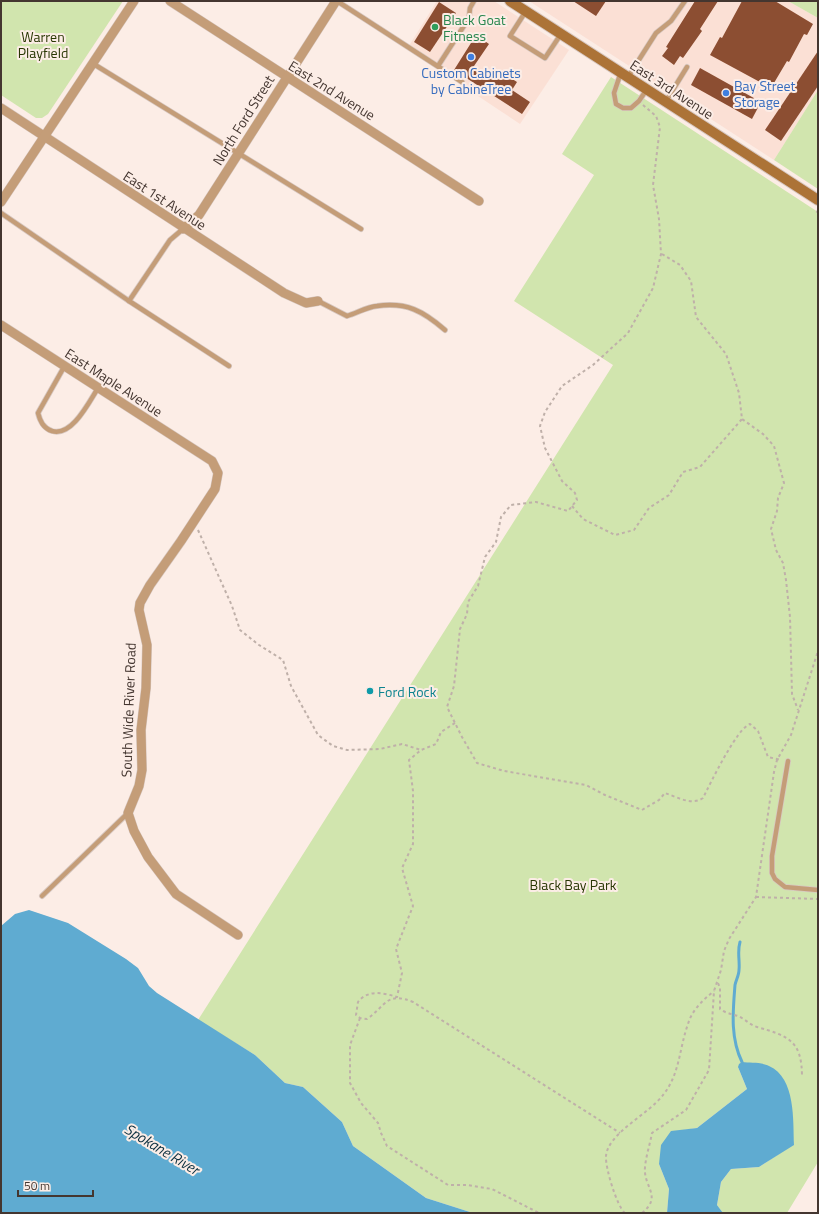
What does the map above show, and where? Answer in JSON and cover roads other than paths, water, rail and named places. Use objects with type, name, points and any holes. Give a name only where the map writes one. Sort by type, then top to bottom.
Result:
[{"type":"street","points":[[1,202],[43,136],[134,1]]},
{"type":"street","name":"East 2nd Avenue","points":[[170,1],[286,78],[328,102],[479,202]]},
{"type":"street","name":"North Ford Street","points":[[183,228],[199,215],[336,1]]},
{"type":"street","name":"East 3rd Avenue","points":[[510,1],[818,200]]},
{"type":"street","name":"East 1st Avenue","points":[[1,108],[183,228],[295,299],[306,303],[318,301]]},
{"type":"street","name":"East Maple Avenue","points":[[1,325],[212,461]]},
{"type":"street","name":"South Wide River Road","points":[[128,813],[139,786],[142,770],[141,730],[146,688],[147,645],[140,603],[150,584],[194,522],[215,489],[218,473],[212,461]]},
{"type":"street","points":[[128,813],[134,830],[148,857],[176,894],[238,934]]},
{"type":"lane","points":[[336,1],[462,82]]},
{"type":"lane","points":[[438,66],[469,18],[470,8],[474,1]]},
{"type":"lane","points":[[647,89],[639,101],[631,108],[623,108],[616,104],[614,93],[624,74],[656,33],[671,21],[684,1]]},
{"type":"lane","points":[[526,11],[510,36],[545,58],[561,34]]},
{"type":"lane","points":[[92,63],[361,229]]},
{"type":"lane","points":[[666,101],[687,66]]},
{"type":"lane","points":[[1,213],[129,302],[229,366]]},
{"type":"lane","points":[[129,302],[170,240],[183,228]]},
{"type":"lane","points":[[318,301],[347,316],[376,306],[406,305],[430,316],[445,330]]},
{"type":"lane","points":[[64,367],[38,413],[40,422],[48,430],[57,432],[67,428],[78,418],[98,388]]},
{"type":"lane","points":[[788,761],[772,856],[772,873],[775,879],[785,887],[818,890]]},
{"type":"lane","points":[[42,896],[128,813]]},
{"type":"water","name":"Spokane River","points":[[29,910],[68,923],[126,959],[138,968],[149,986],[157,993],[255,1055],[285,1083],[303,1087],[342,1122],[353,1146],[426,1198],[473,1213],[1,1213],[1,926],[15,914]]},
{"type":"water","points":[[742,1062],[759,1063],[769,1066],[778,1072],[784,1080],[789,1090],[793,1113],[794,1145],[759,1167],[731,1169],[721,1182],[717,1205],[723,1213],[667,1213],[669,1189],[659,1164],[661,1145],[671,1131],[697,1128],[747,1089],[738,1067]]},
{"type":"waterway","points":[[740,942],[739,972],[735,985],[733,1024],[738,1053],[742,1062]]},
{"type":"place","name":"Black Goat Fitness","points":[[435,27]]},
{"type":"place","name":"Custom Cabinets by CabineTree","points":[[471,57]]},
{"type":"place","name":"Bay Street Storage","points":[[726,93]]},
{"type":"place","name":"Ford Rock","points":[[370,691]]},
{"type":"park label","name":"Warren Playfield","points":[[43,44]]},
{"type":"park label","name":"Black Bay Park","points":[[573,884]]}]
